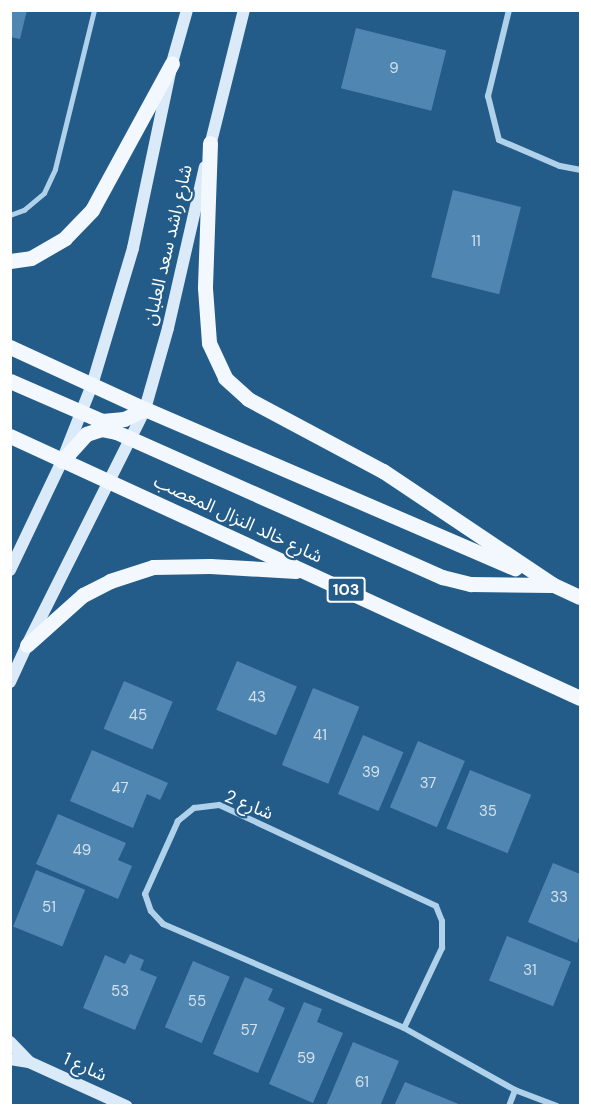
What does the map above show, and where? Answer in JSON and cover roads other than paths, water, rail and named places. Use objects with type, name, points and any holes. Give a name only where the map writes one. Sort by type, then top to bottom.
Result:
[{"type":"main road","name":"شارع راشد سعد العلبان","points":[[10,570],[62,461],[92,385],[133,248],[172,63],[187,10]]},
{"type":"main road","name":"شارع راشد سعد العلبان","points":[[10,682],[111,482],[145,409],[168,328],[210,143],[244,10]]},
{"type":"main road","points":[[10,261],[31,258],[66,238],[92,210],[172,63]]},
{"type":"main road","points":[[210,143],[205,288],[209,343],[225,378],[248,399],[383,471],[553,585]]},
{"type":"main road","points":[[10,347],[145,409],[580,597]]},
{"type":"main road","points":[[10,381],[102,421],[124,419],[145,409]]},
{"type":"main road","points":[[62,461],[86,434],[101,429],[131,439],[442,577],[471,584],[553,585]]},
{"type":"main road","name":"شارع خالد النزال المعصب","points":[[10,436],[580,698]]},
{"type":"main road","points":[[27,645],[83,596],[110,581],[153,567],[210,566],[307,572]]},
{"type":"main road","name":"شارع 1","points":[[10,1042],[29,1062]]},
{"type":"main road","name":"شارع 1","points":[[10,1059],[29,1062],[126,1106]]},
{"type":"street","points":[[509,10],[488,96],[499,140],[560,166],[580,170]]},
{"type":"street","name":"شارع 2","points":[[404,1028],[442,948],[442,921],[436,906],[219,805],[194,808],[178,821],[145,894],[151,911],[163,924],[404,1028],[515,1090],[557,1106]]},
{"type":"street","points":[[508,1106],[515,1090]]},
{"type":"lane","points":[[10,215],[24,210],[44,193],[55,170],[94,10]]}]
